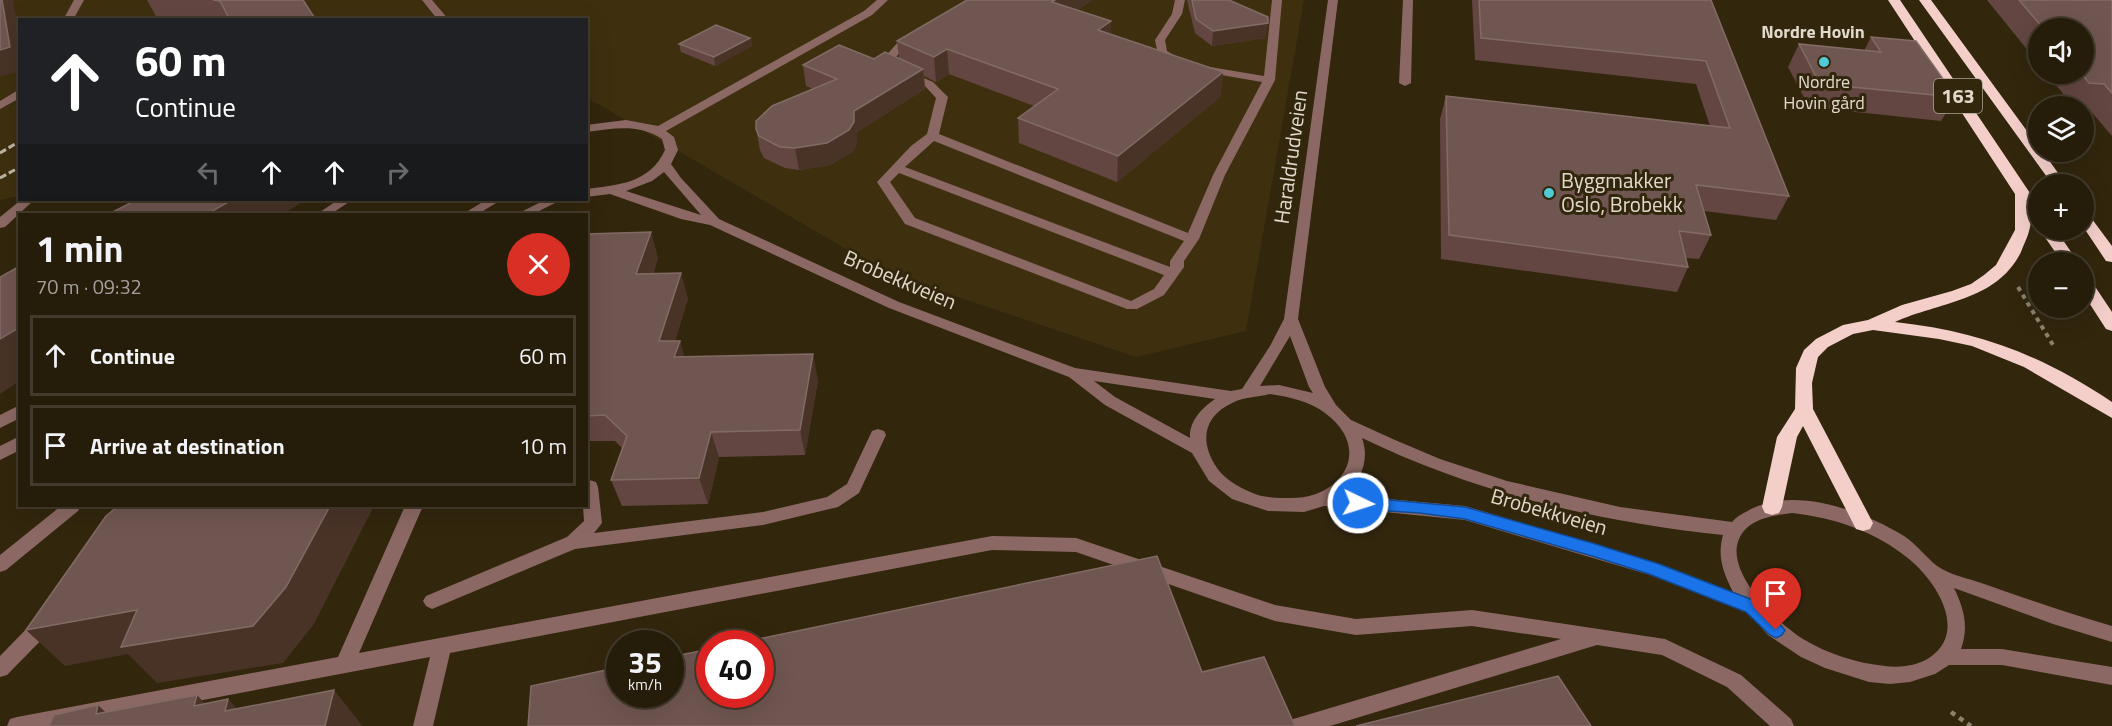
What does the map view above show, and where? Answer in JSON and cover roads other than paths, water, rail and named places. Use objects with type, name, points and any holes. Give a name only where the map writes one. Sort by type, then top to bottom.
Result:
[{"type":"highway","name":"163","points":[[1893,0],[2028,201]]},
{"type":"highway","name":"163","points":[[1925,0],[2053,174]]},
{"type":"highway","points":[[1863,523],[1848,498],[1804,409],[1803,383],[1810,354],[1833,336],[1850,329],[1872,325],[1908,309],[1977,288],[2002,268],[2023,230],[2023,193]]},
{"type":"highway","points":[[2094,232],[2112,257]]},
{"type":"highway","points":[[2094,298],[2112,325]]},
{"type":"highway","points":[[1872,325],[1921,330],[1979,342],[2038,366],[2112,411]]},
{"type":"highway","points":[[1772,507],[1787,437],[1804,409]]},
{"type":"street","points":[[69,18],[79,0]]},
{"type":"street","points":[[427,0],[442,18]]},
{"type":"street","points":[[868,13],[883,0]]},
{"type":"street","points":[[660,130],[894,0]]},
{"type":"street","points":[[1180,0],[1177,14],[1160,40],[1162,53],[1190,65],[1225,74],[1269,80]]},
{"type":"street","points":[[921,34],[903,43],[888,60],[888,67],[929,84],[942,97],[933,136],[915,149],[883,182],[910,221],[1132,306],[1159,292],[1177,267],[1177,261],[1192,239],[1219,175],[1269,80],[1277,0]]},
{"type":"street","name":"Haraldrudveien","points":[[1249,390],[1291,319],[1333,0]]},
{"type":"street","points":[[1405,83],[1408,0]]},
{"type":"street","points":[[0,106],[18,93]]},
{"type":"street","points":[[588,118],[610,124],[646,125],[660,130],[669,137],[674,146],[673,155],[666,165],[645,181],[613,191],[588,193]]},
{"type":"street","points":[[588,129],[610,124]]},
{"type":"street","points":[[933,136],[1192,239]]},
{"type":"street","name":"Brobekkveien","points":[[666,165],[676,180],[714,222]]},
{"type":"street","points":[[897,168],[1173,273]]},
{"type":"street","name":"Brobekkveien","points":[[613,191],[686,216],[714,222],[894,305],[1073,373],[1229,396]]},
{"type":"street","points":[[0,224],[27,201]]},
{"type":"street","points":[[325,213],[344,201]]},
{"type":"street","points":[[470,213],[493,201]]},
{"type":"street","points":[[526,213],[553,201]]},
{"type":"street","name":"Haraldrudveien","points":[[1291,319],[1317,387],[1331,409]]},
{"type":"street","name":"Brobekkveien","points":[[1073,373],[1110,401],[1197,449]]},
{"type":"street","points":[[1270,389],[1292,392],[1313,399],[1331,409],[1346,424],[1354,438],[1358,452],[1357,466],[1350,480],[1340,491],[1325,500],[1286,507],[1245,498],[1227,489],[1213,477],[1203,464],[1197,449],[1196,433],[1202,418],[1213,405],[1229,396],[1249,390],[1270,389]]},
{"type":"street","points":[[0,422],[18,411]]},
{"type":"street","name":"Brobekkveien","points":[[1346,424],[1435,464],[1531,493],[1622,514],[1735,529]]},
{"type":"street","points":[[432,601],[573,542],[778,516],[818,508],[850,492],[878,435]]},
{"type":"street","points":[[0,454],[18,443]]},
{"type":"street","points":[[573,542],[593,524],[593,502],[588,486]]},
{"type":"street","name":"Brobekkveien","points":[[1325,500],[1465,513],[1654,569],[1752,607]]},
{"type":"street","points":[[0,565],[71,507]]},
{"type":"street","points":[[344,666],[414,507]]},
{"type":"street","points":[[1772,507],[1815,508],[1863,523],[1901,544],[1932,572],[1946,590],[1958,627],[1956,643],[1947,657],[1929,669],[1903,675],[1872,673],[1838,665],[1806,650],[1776,630],[1752,607],[1732,573],[1728,556],[1729,542],[1735,529],[1744,519],[1772,507]]},
{"type":"street","points":[[17,726],[992,543],[1076,545],[1275,613],[1356,627],[1472,618],[1665,647],[1734,681],[1784,726]]},
{"type":"street","points":[[1932,572],[2053,616],[2112,634]]},
{"type":"street","points":[[0,669],[58,610]]},
{"type":"street","points":[[1300,726],[1596,636]]},
{"type":"street","points":[[423,726],[442,647]]},
{"type":"street","points":[[1947,657],[2002,657],[2112,676]]},
{"type":"railway","points":[[0,153],[18,142]]},
{"type":"railway","points":[[0,178],[18,168]]},
{"type":"place","name":"Nordre Hovin gård","points":[[1824,62]]},
{"type":"place","name":"Byggmakker Oslo, Brobekk","points":[[1549,193]]},
{"type":"district","name":"Nordre Hovin","points":[[1813,32]]}]
